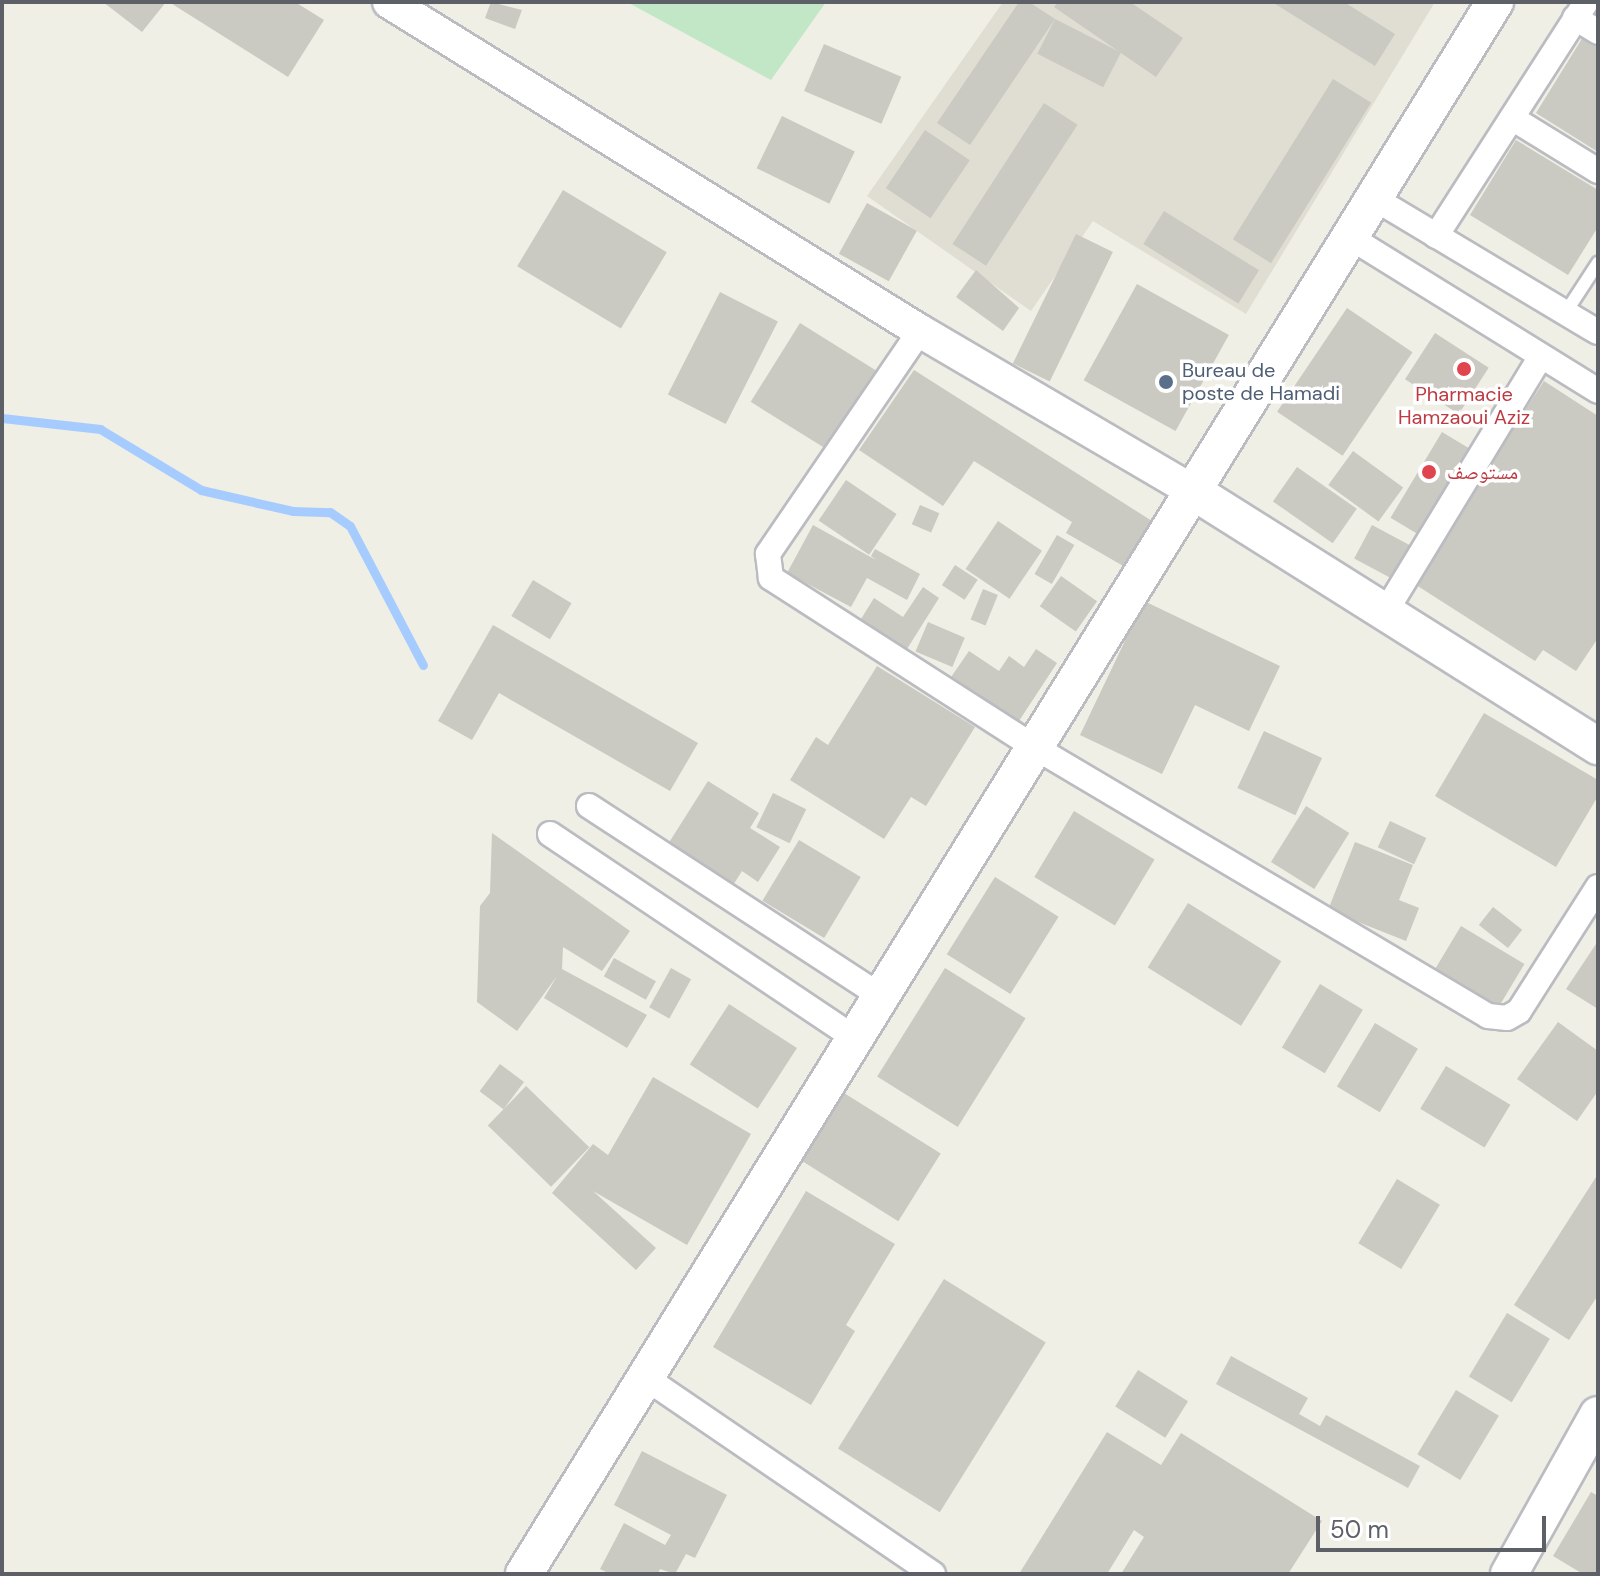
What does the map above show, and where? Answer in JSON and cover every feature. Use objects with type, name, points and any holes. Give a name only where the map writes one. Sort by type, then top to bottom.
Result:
[{"type":"main road","points":[[524,1574],[643,1376],[1196,493],[1348,236],[1495,2]]},
{"type":"main road","points":[[1196,493],[1598,746]]},
{"type":"main road","points":[[1509,1574],[1598,1415]]},
{"type":"street","points":[[389,2],[920,331],[1196,493]]},
{"type":"street","points":[[1436,236],[1580,10],[1598,32]]},
{"type":"street","points":[[1512,118],[1598,171]]},
{"type":"street","points":[[1372,197],[1598,332]]},
{"type":"street","points":[[1348,236],[1598,391]]},
{"type":"street","points":[[920,331],[768,554],[766,566],[771,578],[1036,748],[1488,1016],[1507,1018],[1519,1011],[1598,887]]},
{"type":"street","points":[[1386,611],[1541,356]]},
{"type":"street","points":[[589,806],[881,996]]},
{"type":"street","points":[[550,834],[855,1038]]},
{"type":"street","points":[[643,1376],[933,1574]]},
{"type":"lane","points":[[1566,312],[1598,263]]},
{"type":"shaded area","points":[[1003,2],[1435,2],[1246,314],[1093,221],[1031,311],[867,196]]},
{"type":"green space","points":[[627,2],[826,2],[771,80]]},
{"type":"building","points":[[103,2],[166,2],[142,32]]},
{"type":"building","points":[[169,2],[295,2],[324,20],[288,77]]},
{"type":"building","points":[[491,2],[522,10],[515,29],[485,18]]},
{"type":"building","points":[[1019,2],[1029,2],[1055,19],[970,145],[937,123]]},
{"type":"building","points":[[1058,2],[1130,2],[1183,38],[1156,77],[1054,7]]},
{"type":"building","points":[[1272,2],[1344,2],[1395,34],[1375,66]]},
{"type":"building","points":[[1055,19],[1121,53],[1103,87],[1037,54]]},
{"type":"building","points":[[1583,37],[1598,46],[1598,152],[1536,113]]},
{"type":"building","points":[[824,44],[901,77],[881,124],[804,91]]},
{"type":"building","points":[[1333,79],[1371,103],[1271,263],[1233,239]]},
{"type":"building","points":[[1044,103],[1078,125],[986,266],[953,244]]},
{"type":"building","points":[[782,116],[855,152],[829,204],[757,168]]},
{"type":"building","points":[[925,130],[970,160],[931,218],[886,188]]},
{"type":"building","points":[[1516,140],[1598,190],[1598,227],[1568,275],[1470,215]]},
{"type":"building","points":[[563,190],[667,252],[621,329],[517,266]]},
{"type":"building","points":[[867,203],[917,231],[889,281],[839,254]]},
{"type":"building","points":[[1164,211],[1259,270],[1238,303],[1143,244]]},
{"type":"building","points":[[1076,234],[1113,252],[1050,381],[1013,363]]},
{"type":"building","points":[[976,270],[1019,308],[1003,331],[956,297]]},
{"type":"building","points":[[1137,284],[1229,335],[1176,431],[1084,380]]},
{"type":"building","points":[[720,292],[778,322],[726,424],[668,394]]},
{"type":"building","points":[[1347,308],[1412,352],[1343,456],[1277,412]]},
{"type":"building","points":[[800,323],[878,372],[829,451],[751,402]]},
{"type":"building","points":[[1435,333],[1489,368],[1459,414],[1405,379]]},
{"type":"building","points":[[914,370],[1152,521],[1125,567],[1066,533],[1072,522],[974,461],[943,506],[859,450]]},
{"type":"building","points":[[1544,381],[1598,416],[1598,638],[1576,671],[1543,650],[1535,661],[1413,583]]},
{"type":"building","points":[[1442,432],[1478,454],[1426,539],[1390,518]]},
{"type":"building","points":[[1353,451],[1403,487],[1378,521],[1328,485]]},
{"type":"building","points":[[1297,467],[1357,509],[1333,543],[1273,501]]},
{"type":"building","points":[[846,480],[897,514],[869,555],[819,521]]},
{"type":"building","points":[[920,505],[939,513],[931,533],[912,524]]},
{"type":"building","points":[[998,521],[1042,551],[1010,599],[966,569]]},
{"type":"building","points":[[813,525],[876,560],[871,556],[875,549],[920,574],[907,600],[867,578],[851,607],[787,573]]},
{"type":"building","points":[[1372,525],[1417,549],[1399,582],[1354,559]]},
{"type":"building","points":[[1057,535],[1074,545],[1052,584],[1034,574]]},
{"type":"building","points":[[955,565],[978,580],[965,600],[942,585]]},
{"type":"building","points":[[1061,576],[1097,601],[1076,632],[1040,606]]},
{"type":"building","points":[[533,580],[572,603],[550,639],[511,616]]},
{"type":"building","points":[[923,587],[939,598],[907,649],[861,619],[874,598],[903,617]]},
{"type":"building","points":[[983,589],[998,595],[985,626],[971,620]]},
{"type":"building","points":[[1144,601],[1280,666],[1249,731],[1195,705],[1162,774],[1080,735]]},
{"type":"building","points":[[928,622],[965,638],[952,667],[915,651]]},
{"type":"building","points":[[493,625],[698,743],[670,791],[499,693],[472,740],[438,721]]},
{"type":"building","points":[[1036,649],[1057,663],[1017,724],[949,680],[969,651],[999,671],[1009,656],[1024,667]]},
{"type":"building","points":[[877,666],[975,727],[926,806],[911,797],[884,839],[790,780],[816,737],[828,745]]},
{"type":"building","points":[[1484,713],[1598,780],[1598,796],[1556,867],[1435,796]]},
{"type":"building","points":[[1264,731],[1322,758],[1295,815],[1237,788]]},
{"type":"building","points":[[708,781],[759,813],[750,828],[780,847],[758,882],[742,871],[728,893],[663,852]]},
{"type":"building","points":[[773,793],[806,809],[790,843],[756,827]]},
{"type":"building","points":[[1306,806],[1349,833],[1314,889],[1271,862]]},
{"type":"building","points":[[1074,811],[1155,859],[1115,925],[1034,877]]},
{"type":"building","points":[[1390,821],[1426,838],[1414,864],[1378,847]]},
{"type":"building","points":[[492,833],[630,931],[602,971],[563,947],[562,969],[647,1015],[627,1048],[544,998],[557,976],[517,1031],[477,1002],[480,906],[490,893]]},
{"type":"building","points":[[799,840],[861,877],[824,938],[762,901]]},
{"type":"building","points":[[1355,842],[1413,865],[1399,900],[1419,908],[1406,941],[1328,910]]},
{"type":"building","points":[[995,877],[1059,917],[1010,994],[947,954]]},
{"type":"building","points":[[1188,903],[1281,961],[1241,1026],[1148,967]]},
{"type":"building","points":[[1493,907],[1522,930],[1508,948],[1479,925]]},
{"type":"building","points":[[1461,926],[1524,964],[1495,1013],[1432,975]]},
{"type":"building","points":[[1598,941],[1598,1009],[1566,989]]},
{"type":"building","points":[[614,958],[656,981],[646,1000],[604,976]]},
{"type":"building","points":[[671,968],[691,979],[669,1019],[649,1007]]},
{"type":"building","points":[[945,968],[1026,1018],[958,1127],[877,1077]]},
{"type":"building","points":[[1320,984],[1363,1010],[1325,1073],[1282,1047]]},
{"type":"building","points":[[729,1004],[797,1048],[758,1109],[690,1064]]},
{"type":"building","points":[[1558,1022],[1598,1051],[1598,1091],[1577,1121],[1517,1079]]},
{"type":"building","points":[[1375,1023],[1418,1049],[1380,1112],[1337,1086]]},
{"type":"building","points":[[500,1064],[524,1082],[503,1109],[480,1091]]},
{"type":"building","points":[[1446,1066],[1510,1105],[1485,1147],[1420,1109]]},
{"type":"building","points":[[653,1077],[751,1134],[687,1245],[593,1191],[656,1248],[636,1270],[552,1193],[593,1144],[608,1155]]},
{"type":"building","points":[[526,1086],[589,1147],[551,1187],[488,1126]]},
{"type":"building","points":[[844,1093],[941,1153],[898,1221],[802,1161]]},
{"type":"building","points":[[1598,1174],[1598,1295],[1569,1340],[1514,1305]]},
{"type":"building","points":[[1397,1179],[1440,1205],[1401,1269],[1358,1243]]},
{"type":"building","points":[[806,1191],[895,1244],[846,1325],[855,1331],[811,1405],[713,1347]]},
{"type":"building","points":[[944,1279],[1046,1343],[940,1512],[838,1449]]},
{"type":"building","points":[[1507,1313],[1550,1339],[1512,1402],[1469,1376]]},
{"type":"building","points":[[1231,1356],[1308,1398],[1299,1414],[1320,1426],[1326,1415],[1420,1466],[1408,1488],[1216,1384]]},
{"type":"building","points":[[1138,1370],[1188,1401],[1165,1438],[1115,1406]]},
{"type":"building","points":[[1456,1390],[1499,1416],[1460,1480],[1417,1454]]},
{"type":"building","points":[[1107,1432],[1161,1465],[1181,1433],[1322,1521],[1288,1574],[1121,1574],[1144,1537],[1134,1530],[1107,1574],[1019,1574]]},
{"type":"building","points":[[642,1451],[727,1495],[695,1558],[686,1554],[675,1574],[660,1569],[658,1574],[610,1574],[600,1569],[624,1523],[665,1545],[671,1535],[614,1505]]},
{"type":"building","points":[[1591,1492],[1598,1496],[1598,1574],[1583,1574],[1553,1556]]},
{"type":"waterway","points":[[2,418],[100,429],[201,490],[293,511],[330,512],[350,526],[423,665]]},
{"type":"place","name":"Pharmacie Hamzaoui Aziz","points":[[1464,369]]},
{"type":"place","name":"Bureau de poste de Hamadi","points":[[1166,382]]},
{"type":"place","name":"مستوصف","points":[[1429,472]]}]
